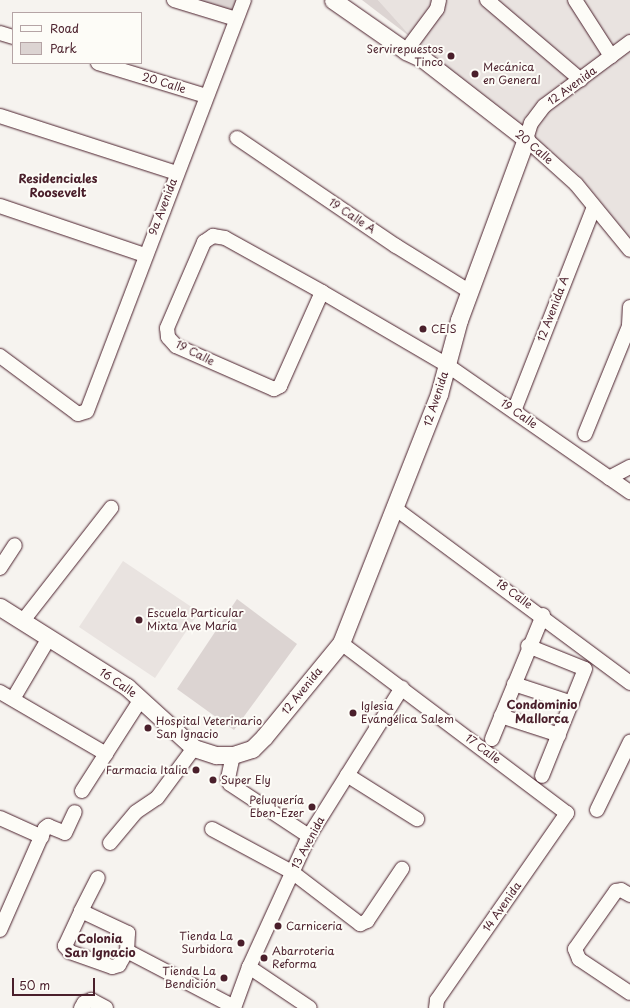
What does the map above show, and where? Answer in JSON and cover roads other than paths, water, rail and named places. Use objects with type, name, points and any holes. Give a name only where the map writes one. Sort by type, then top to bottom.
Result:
[{"type":"main road","name":"20 Calle","points":[[333,0],[406,51],[423,59],[526,139]]},
{"type":"main road","name":"20 Calle","points":[[352,0],[411,44],[423,59]]},
{"type":"main road","name":"12 Avenida","points":[[233,755],[252,749],[264,737],[341,643],[396,509],[439,394],[469,291],[512,182],[526,139]]},
{"type":"main road","name":"16 Calle","points":[[0,607],[127,687],[194,748],[216,755],[233,755]]},
{"type":"street","points":[[174,0],[236,19]]},
{"type":"street","name":"9a Avenida","points":[[0,356],[78,414],[83,414],[87,410],[145,255],[244,0]]},
{"type":"street","points":[[411,44],[436,9],[439,0]]},
{"type":"street","points":[[487,0],[581,80]]},
{"type":"street","points":[[575,0],[611,56]]},
{"type":"street","points":[[0,33],[12,37]]},
{"type":"street","name":"12 Avenida","points":[[526,139],[531,123],[544,106],[581,80],[630,42]]},
{"type":"street","name":"20 Calle","points":[[101,64],[206,96]]},
{"type":"street","points":[[0,116],[177,173]]},
{"type":"street","name":"19 Calle A","points":[[237,138],[396,246],[469,291]]},
{"type":"street","name":"20 Calle","points":[[526,139],[576,184],[630,250]]},
{"type":"street","points":[[0,206],[145,255]]},
{"type":"street","name":"12 Avenida A","points":[[514,412],[594,207]]},
{"type":"street","name":"19 Calle","points":[[322,292],[280,386],[274,389],[176,346],[168,337],[167,328],[204,242],[213,236],[225,238],[322,292],[447,365],[630,492]]},
{"type":"street","points":[[585,434],[630,324],[628,314],[630,307]]},
{"type":"street","points":[[609,478],[616,476],[630,467]]},
{"type":"street","points":[[22,622],[111,508]]},
{"type":"street","name":"18 Calle","points":[[396,509],[543,615],[630,683]]},
{"type":"street","points":[[0,568],[15,545]]},
{"type":"street","points":[[492,739],[528,646],[543,615]]},
{"type":"street","points":[[13,700],[49,638]]},
{"type":"street","name":"17 Calle","points":[[341,643],[567,813]]},
{"type":"street","points":[[528,646],[585,669],[542,776]]},
{"type":"street","points":[[514,684],[572,703]]},
{"type":"street","name":"13 Avenida","points":[[234,1007],[249,967],[309,836],[402,688]]},
{"type":"street","points":[[0,692],[106,754]]},
{"type":"street","points":[[82,792],[141,699]]},
{"type":"street","points":[[501,716],[559,735]]},
{"type":"street","points":[[597,810],[630,742]]},
{"type":"street","points":[[110,843],[136,812],[157,798],[194,748]]},
{"type":"street","points":[[233,755],[228,779],[230,784],[309,836]]},
{"type":"street","points":[[347,776],[417,819]]},
{"type":"street","points":[[0,930],[46,826],[65,833],[75,812]]},
{"type":"street","name":"14 Avenida","points":[[436,1004],[567,813]]},
{"type":"street","points":[[0,818],[42,837]]},
{"type":"street","points":[[212,829],[292,872],[360,924],[367,921],[402,869]]},
{"type":"street","points":[[81,911],[128,932],[127,951],[118,965],[112,967],[70,952],[65,946],[81,911],[98,878]]},
{"type":"street","points":[[624,893],[574,949],[575,955],[630,993]]},
{"type":"street","points":[[127,951],[234,1007]]},
{"type":"street","points":[[249,967],[310,1008]]},
{"type":"street","points":[[82,1005],[91,1000],[106,1008]]},
{"type":"place","name":"Servirepuestos Tinco","points":[[451,56]]},
{"type":"place","name":"Mecánica en General","points":[[475,74]]},
{"type":"place","name":"CEIS","points":[[423,329]]},
{"type":"place","name":"Escuela Particular Mixta Ave María","points":[[139,620]]},
{"type":"place","name":"Iglesia Evangélica Salem","points":[[353,713]]},
{"type":"place","name":"Hospital Veterinario San Ignacio","points":[[148,728]]},
{"type":"place","name":"Farmacia Italia","points":[[196,770]]},
{"type":"place","name":"Super Ely","points":[[213,780]]},
{"type":"place","name":"Peluquería Eben-Ezer","points":[[312,807]]},
{"type":"place","name":"Carniceria","points":[[278,926]]},
{"type":"place","name":"Tienda La Surbidora","points":[[241,943]]},
{"type":"place","name":"Abarroteria Reforma","points":[[264,958]]},
{"type":"place","name":"Tienda La Bendición","points":[[224,978]]},
{"type":"district","name":"Residenciales Roosevelt","points":[[58,186]]},
{"type":"district","name":"Condominio Mallorca","points":[[542,712]]},
{"type":"district","name":"Colonia San Ignacio","points":[[100,946]]}]
